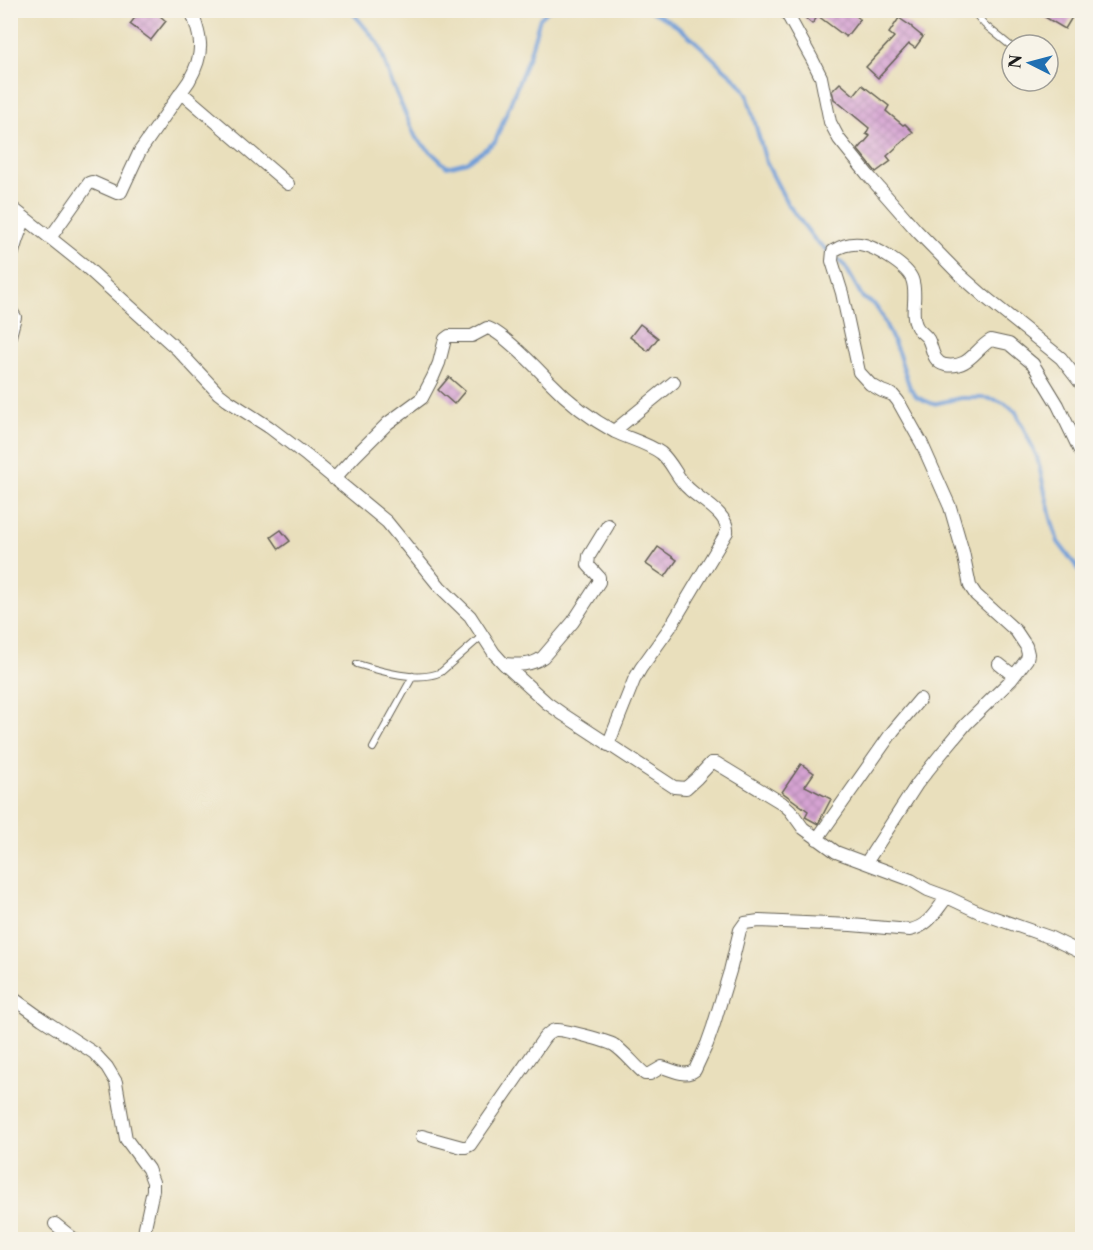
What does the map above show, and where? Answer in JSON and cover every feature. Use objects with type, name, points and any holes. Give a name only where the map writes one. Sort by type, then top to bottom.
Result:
[{"type":"street","points":[[50,238],[89,183],[92,182],[117,193],[121,192],[140,151],[196,69],[201,45],[191,10]]},
{"type":"street","points":[[784,10],[812,58],[820,77],[830,122],[839,138],[868,175],[917,231],[959,274],[1061,358],[1083,385]]},
{"type":"street","points":[[181,92],[288,184]]},
{"type":"street","points":[[10,206],[84,265],[177,349],[227,400],[269,427],[387,522],[440,587],[470,616],[494,653],[547,703],[674,787],[686,788],[711,762],[717,763],[782,802],[803,828],[836,852],[911,880],[928,891],[1049,937],[1083,953]]},
{"type":"street","points":[[10,262],[25,218]]},
{"type":"street","points":[[866,863],[917,784],[966,724],[1014,676],[1028,653],[1016,631],[976,595],[970,586],[950,507],[922,444],[898,401],[893,395],[870,384],[857,368],[842,293],[832,261],[833,251],[847,245],[863,245],[909,272],[915,289],[916,325],[928,339],[935,359],[941,364],[967,361],[991,340],[1009,344],[1033,364],[1058,405],[1083,455]]},
{"type":"street","points":[[10,309],[15,317],[10,336]]},
{"type":"street","points":[[334,479],[388,423],[422,398],[434,377],[446,338],[472,336],[487,328],[495,330],[534,364],[566,399],[614,431],[662,454],[687,488],[712,506],[728,528],[671,626],[634,680],[608,744]]},
{"type":"street","points":[[614,431],[674,382]]},
{"type":"street","points":[[504,664],[527,664],[539,660],[573,622],[599,582],[599,577],[588,562],[589,556],[608,525]]},
{"type":"street","points":[[999,664],[1014,676]]},
{"type":"street","points":[[817,839],[887,738],[920,699]]},
{"type":"street","points":[[422,1136],[462,1147],[470,1144],[544,1038],[552,1031],[565,1031],[609,1042],[645,1074],[650,1074],[662,1067],[675,1072],[692,1073],[707,1044],[740,930],[745,923],[759,921],[910,930],[927,924],[947,897]]},
{"type":"street","points":[[10,996],[93,1053],[107,1067],[116,1082],[126,1139],[148,1169],[153,1182],[144,1239]]},
{"type":"street","points":[[54,1224],[75,1239]]},
{"type":"lane","points":[[972,10],[1000,37]]},
{"type":"lane","points":[[357,664],[393,674],[436,675],[483,635]]},
{"type":"lane","points":[[373,748],[413,676]]},
{"type":"building","points":[[141,10],[153,10],[166,21],[151,40],[130,24]]},
{"type":"building","points":[[810,10],[849,10],[860,19],[846,37],[818,16],[812,24],[804,17]]},
{"type":"building","points":[[1033,10],[1068,10],[1074,14],[1065,29]]},
{"type":"building","points":[[899,18],[923,37],[915,48],[909,44],[878,78],[866,67],[894,37],[889,33]]},
{"type":"building","points":[[840,83],[854,95],[862,85],[889,106],[886,111],[913,132],[887,156],[891,161],[876,172],[858,150],[870,136],[866,134],[869,128],[834,99],[832,91]]},
{"type":"building","points":[[640,324],[658,338],[648,351],[630,337]]},
{"type":"building","points":[[449,377],[465,391],[454,404],[438,390]]},
{"type":"building","points":[[281,530],[290,541],[279,549],[271,537]]},
{"type":"building","points":[[658,547],[677,560],[665,577],[646,564]]},
{"type":"building","points":[[801,764],[814,773],[805,786],[831,799],[818,824],[805,817],[808,811],[782,792]]},
{"type":"waterway","points":[[349,10],[379,44],[391,81],[416,138],[447,167],[467,162],[495,142],[529,56],[540,18],[549,10]]},
{"type":"waterway","points":[[648,10],[669,21],[688,35],[742,86],[747,94],[766,162],[787,203],[815,240],[830,253]]},
{"type":"waterway","points":[[836,258],[845,266],[863,298],[874,304],[881,314],[898,352],[910,388],[917,397],[933,404],[961,398],[984,398],[997,400],[1016,412],[1037,457],[1058,542],[1082,574]]}]
